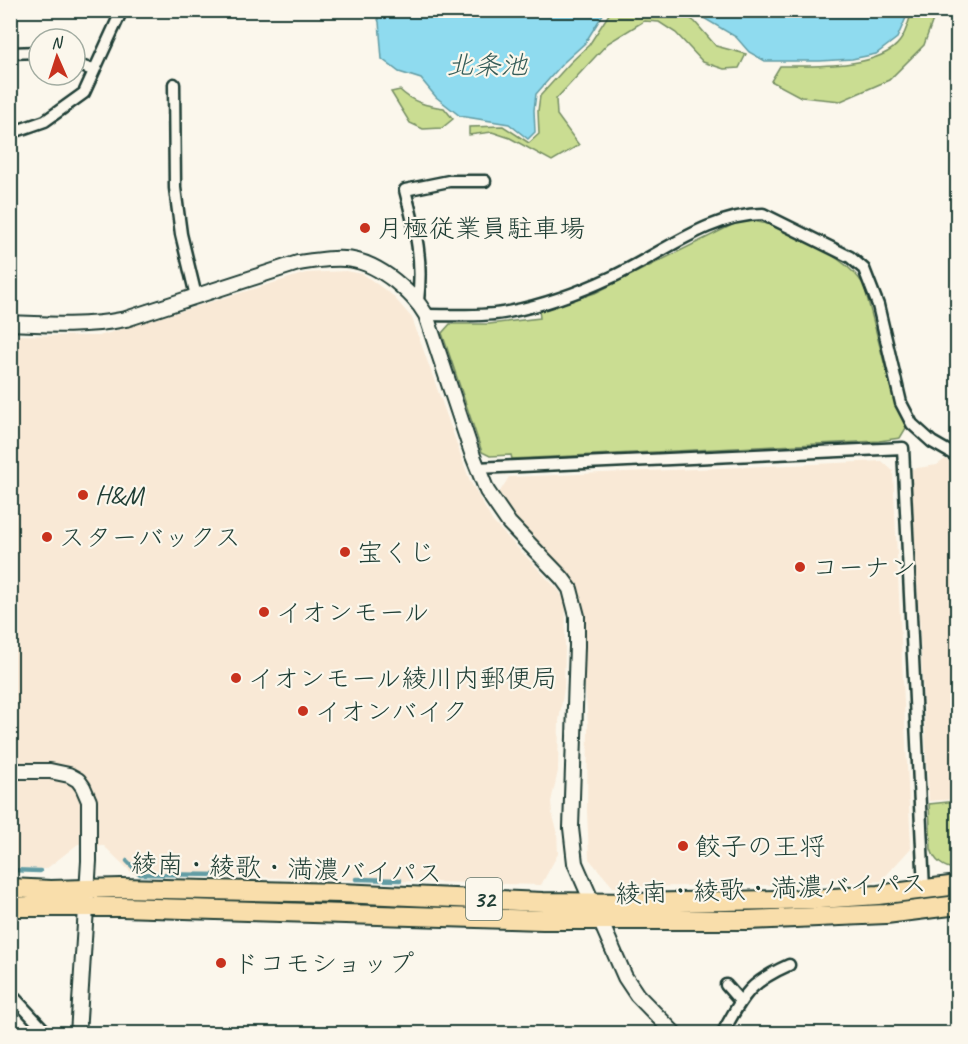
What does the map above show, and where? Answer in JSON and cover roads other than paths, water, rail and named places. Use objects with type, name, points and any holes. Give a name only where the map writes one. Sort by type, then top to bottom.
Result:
[{"type":"highway","name":"綾南・綾歌・満濃バイパス","points":[[10,907],[87,898],[340,893],[592,902],[819,899],[878,895],[957,885]]},
{"type":"highway","name":"綾南・綾歌・満濃バイパス","points":[[10,888],[87,898],[531,920],[809,918],[886,914],[957,905]]},
{"type":"street","points":[[10,132],[45,121],[84,93],[122,10]]},
{"type":"street","points":[[10,53],[27,52]]},
{"type":"street","points":[[87,68],[93,70]]},
{"type":"street","points":[[174,84],[175,188],[181,234],[196,296]]},
{"type":"street","points":[[418,301],[421,274],[418,238],[405,190],[449,181],[485,181]]},
{"type":"street","points":[[426,315],[507,313],[576,293],[615,276],[725,219],[748,214],[763,214],[850,257],[864,269],[878,305],[901,404],[912,424],[932,441],[957,457]]},
{"type":"street","points":[[10,323],[71,326],[126,320],[298,262],[345,259],[362,261],[381,270],[418,301],[426,315],[477,468],[495,505],[570,589],[577,616],[571,828],[575,863],[624,977],[637,995],[675,1034]]},
{"type":"street","points":[[477,468],[903,448],[924,890]]},
{"type":"street","points":[[10,771],[60,772],[78,780],[89,801],[87,898],[78,1034]]},
{"type":"street","points":[[722,1034],[740,1001],[754,983],[789,965]]},
{"type":"street","points":[[726,985],[740,1001]]},
{"type":"street","points":[[10,993],[48,1034]]},
{"type":"water","name":"北条池","points":[[375,11],[605,11],[585,43],[563,63],[536,94],[535,132],[528,139],[509,124],[460,116],[436,97],[421,79],[399,72],[382,59],[379,22]]},
{"type":"water","points":[[692,11],[909,11],[897,38],[876,54],[852,59],[765,61],[749,52],[736,37]]},
{"type":"waterway","points":[[127,861],[140,874],[223,875]]},
{"type":"waterway","points":[[10,870],[40,871]]},
{"type":"waterway","points":[[356,879],[400,880]]},
{"type":"place","name":"月極従業員駐車場","points":[[365,228]]},
{"type":"place","name":"H&M","points":[[83,495]]},
{"type":"place","name":"スターバックス","points":[[47,537]]},
{"type":"place","name":"宝くじ","points":[[345,552]]},
{"type":"place","name":"コーナン","points":[[800,567]]},
{"type":"place","name":"イオンモール","points":[[264,612]]},
{"type":"place","name":"イオンモール綾川内郵便局","points":[[236,678]]},
{"type":"place","name":"イオンバイク","points":[[303,711]]},
{"type":"place","name":"餃子の王将","points":[[683,846]]},
{"type":"place","name":"ドコモショップ","points":[[221,963]]}]
